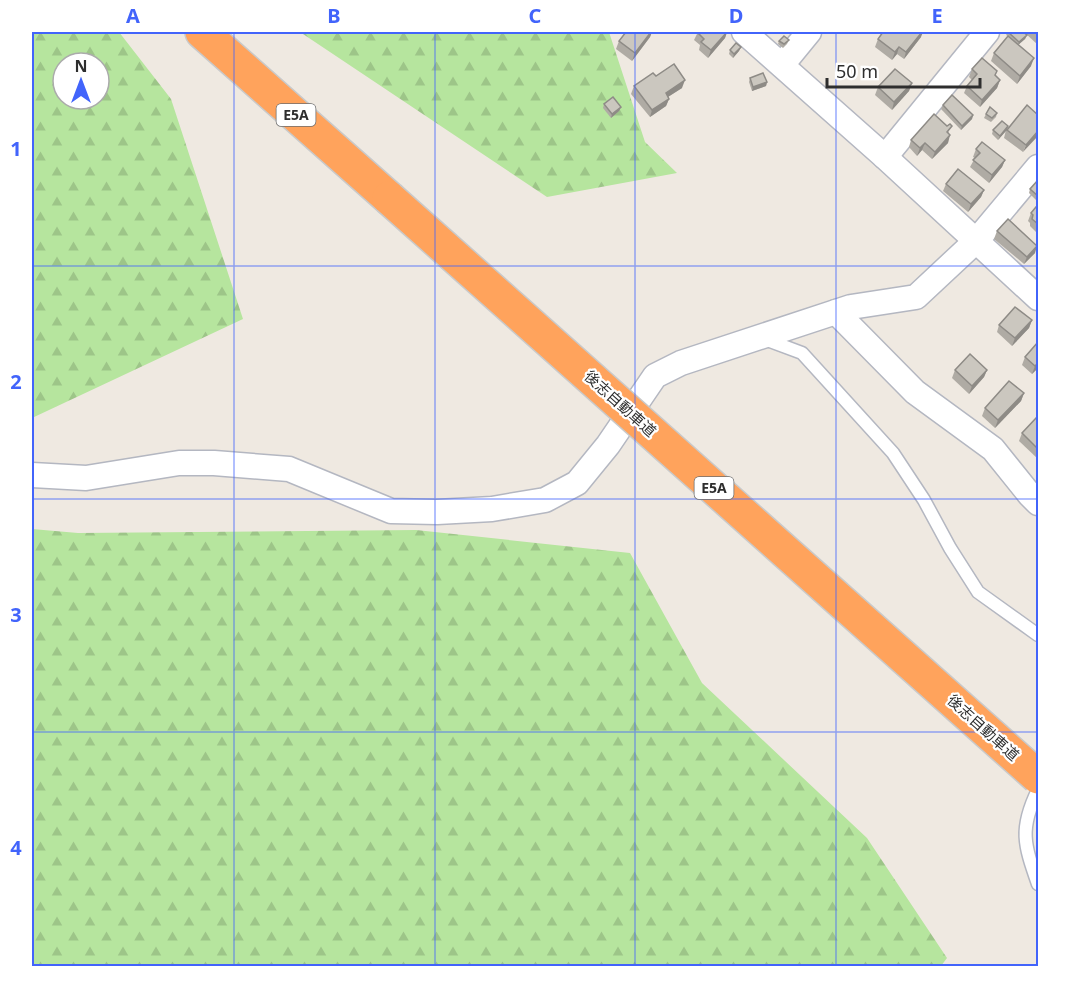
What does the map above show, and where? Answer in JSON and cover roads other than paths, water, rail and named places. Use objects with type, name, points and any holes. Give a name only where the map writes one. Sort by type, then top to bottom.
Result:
[{"type":"highway","name":"後志自動車道","points":[[202,32],[394,193],[1038,761]]},
{"type":"highway","name":"後志自動車道","points":[[228,32],[394,193],[1038,777]]},
{"type":"street","points":[[744,32],[977,240],[1038,298]]},
{"type":"street","points":[[782,65],[809,32]]},
{"type":"street","points":[[885,157],[987,32]]},
{"type":"street","points":[[32,475],[86,478],[179,464],[214,464],[289,469],[391,511],[437,512],[492,509],[545,501],[577,483],[608,445],[655,376],[681,363],[851,307],[916,297],[977,240],[1038,167]]},
{"type":"street","points":[[836,312],[915,392],[993,449],[1038,503]]},
{"type":"lane","points":[[759,336],[802,353],[893,453],[924,500],[950,548],[978,592],[1038,635]]},
{"type":"lane","points":[[1038,790],[1028,812],[1024,837],[1038,884]]}]
